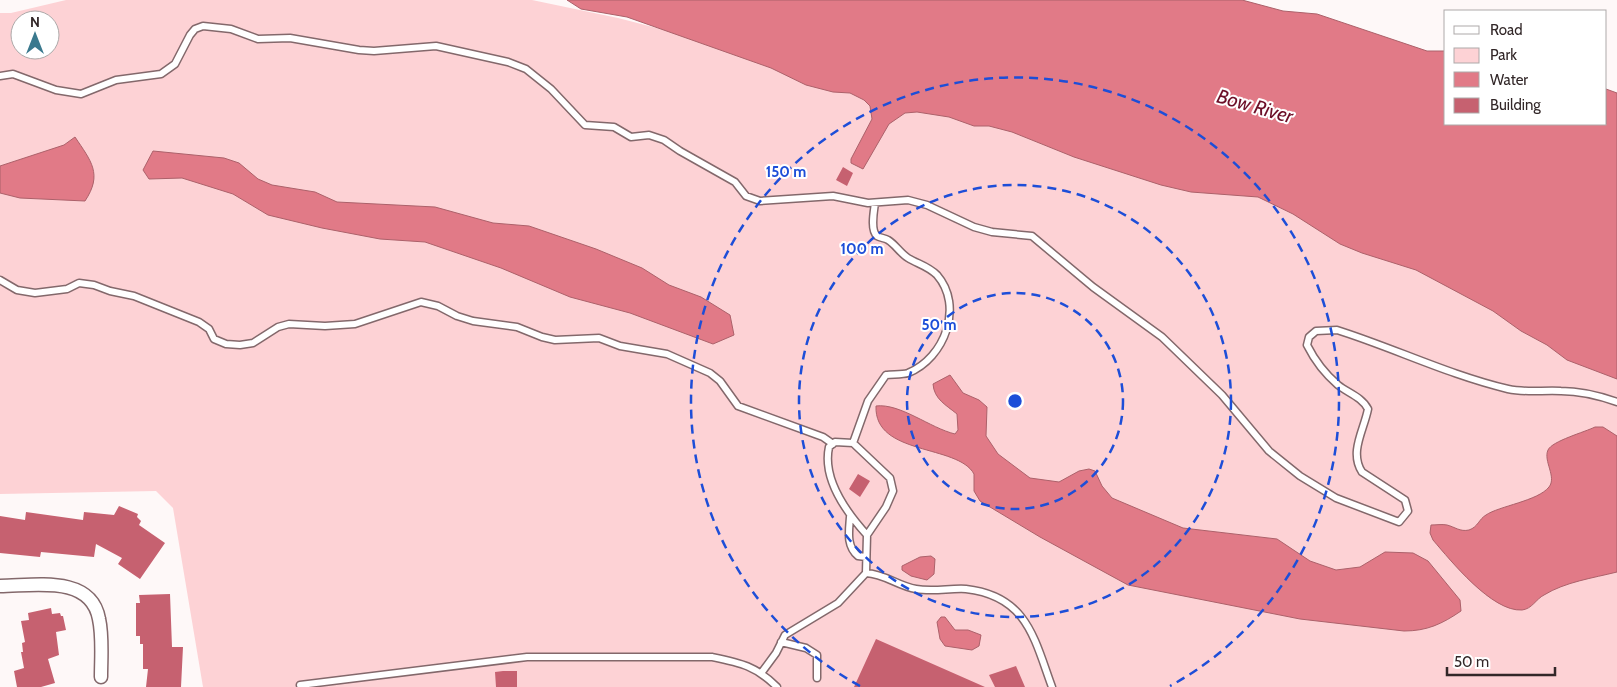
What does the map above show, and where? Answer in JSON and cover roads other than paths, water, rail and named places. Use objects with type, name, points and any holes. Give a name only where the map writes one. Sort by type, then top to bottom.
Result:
[{"type":"street","points":[[0,586],[62,585],[73,588],[90,599],[100,618],[101,677]]},
{"type":"lane","points":[[0,76],[13,74],[56,90],[81,94],[116,80],[161,74],[174,64],[190,35],[196,29],[203,26],[232,29],[258,39],[290,38],[359,50],[374,51],[436,46],[454,48],[508,62],[526,70],[550,89],[585,124],[614,127],[631,137],[649,135],[664,140],[735,182],[746,196],[760,201],[832,196],[875,203],[908,200],[927,205],[974,227],[1032,236],[1093,287],[1162,337],[1222,395],[1268,451],[1336,498],[1399,522],[1408,511],[1405,500],[1362,472],[1358,465],[1356,455],[1368,409],[1365,404],[1339,386],[1315,360],[1307,345],[1309,337],[1316,331],[1337,330],[1481,382],[1506,389],[1525,393],[1562,390],[1617,402]]},
{"type":"lane","points":[[853,444],[868,401],[886,375],[908,373],[933,356],[945,338],[949,317],[949,295],[938,276],[927,266],[908,258],[888,240],[878,237],[874,231],[875,203]]},
{"type":"lane","points":[[0,280],[17,290],[35,293],[67,289],[80,283],[94,285],[110,292],[134,296],[199,322],[209,329],[214,339],[226,344],[240,345],[253,343],[278,327],[289,324],[325,326],[355,324],[421,302],[438,306],[457,316],[517,327],[555,340],[600,338],[627,348],[667,354],[710,373],[720,381],[738,406],[833,444]]},
{"type":"lane","points":[[762,672],[784,635],[801,623],[838,603],[866,573],[867,535],[886,507],[893,491],[890,478],[853,444],[844,442],[833,444],[829,447],[827,454],[832,482],[850,517],[867,535]]},
{"type":"lane","points":[[850,517],[849,536],[851,546],[858,556],[866,557]]},
{"type":"lane","points":[[866,573],[877,574],[914,589],[965,589],[988,594],[1005,601],[1025,618],[1052,687]]},
{"type":"lane","points":[[781,642],[806,648],[817,655],[817,678]]},
{"type":"lane","points":[[300,685],[527,656],[712,657],[733,661],[762,672],[776,687]]},
{"type":"water","name":"Bow River","points":[[567,0],[1242,0],[1283,11],[1317,14],[1427,51],[1444,51],[1444,125],[1607,125],[1607,89],[1617,93],[1617,379],[1567,360],[1493,311],[1416,270],[1340,244],[1293,214],[1258,197],[1191,192],[1161,185],[1074,157],[1012,132],[989,126],[974,126],[949,117],[917,112],[905,113],[889,124],[863,169],[851,163],[851,159],[872,119],[870,106],[864,100],[850,93],[833,92],[806,85],[771,68],[627,17],[581,9]]},
{"type":"water","points":[[75,137],[93,168],[93,183],[85,201],[20,198],[0,193],[0,166],[64,145]]},
{"type":"water","points":[[153,151],[224,158],[239,163],[258,179],[272,185],[315,192],[337,202],[435,207],[493,223],[529,226],[596,249],[642,268],[669,285],[701,297],[730,315],[734,335],[713,344],[630,313],[570,297],[501,268],[425,242],[380,239],[322,228],[268,215],[233,194],[182,178],[149,179],[143,170]]},
{"type":"water","points":[[950,375],[963,393],[979,400],[987,407],[986,436],[998,454],[1030,478],[1059,482],[1079,471],[1089,469],[1095,471],[1102,486],[1112,498],[1183,528],[1277,539],[1310,561],[1336,570],[1360,567],[1385,552],[1413,553],[1428,561],[1460,600],[1461,611],[1434,626],[1420,630],[1404,631],[1300,619],[1128,585],[1040,537],[980,501],[974,491],[974,474],[965,465],[952,458],[902,442],[888,434],[879,422],[876,406],[895,408],[935,427],[955,434],[958,430],[957,414],[938,398],[933,384]]},
{"type":"water","points":[[1595,427],[1603,427],[1617,436],[1617,572],[1561,587],[1541,597],[1531,606],[1522,610],[1498,603],[1473,584],[1433,540],[1430,533],[1431,525],[1445,525],[1460,530],[1469,530],[1492,512],[1528,500],[1544,492],[1549,487],[1552,479],[1547,459],[1548,450],[1562,440]]},
{"type":"water","points":[[931,556],[935,559],[934,574],[927,580],[911,576],[902,570],[902,566],[920,557]]},
{"type":"water","points":[[941,617],[945,617],[955,630],[968,630],[981,635],[979,646],[972,650],[945,646],[940,639],[937,622]]}]
